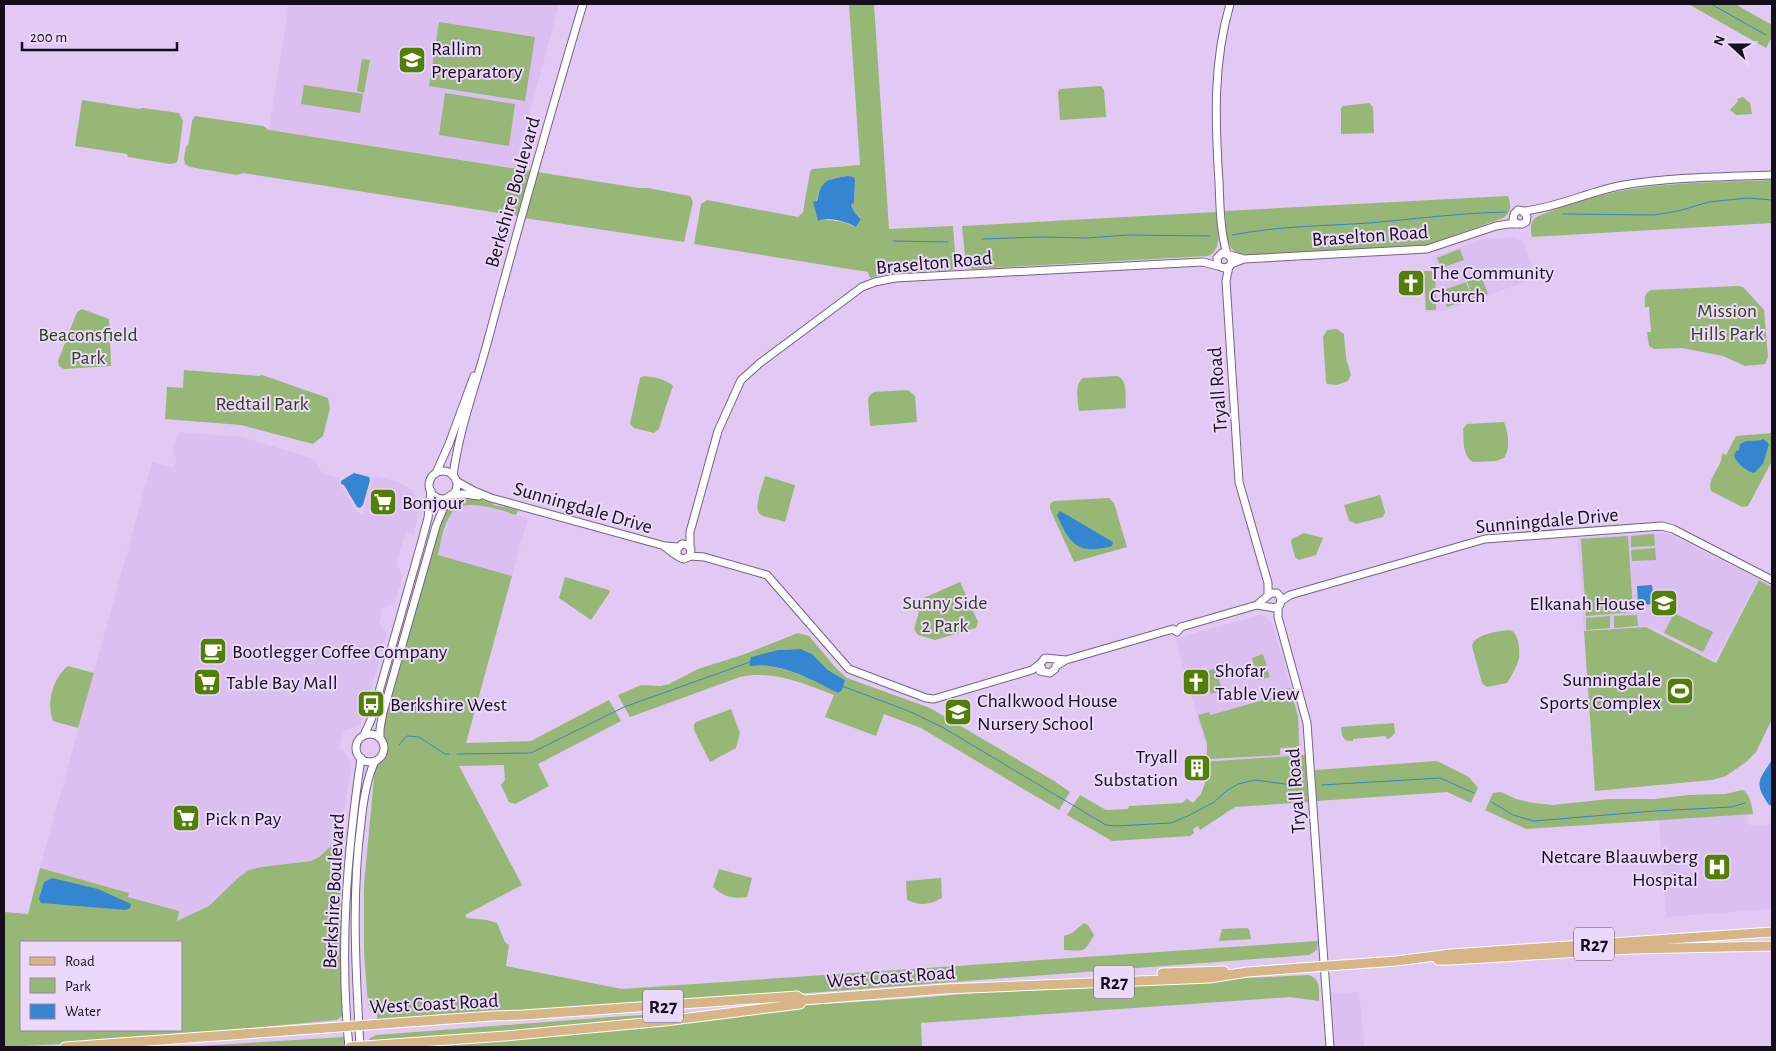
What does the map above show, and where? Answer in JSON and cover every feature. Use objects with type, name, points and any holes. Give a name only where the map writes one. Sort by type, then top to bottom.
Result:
[{"type":"main road","name":"R27","points":[[1325,966],[1416,959],[1460,953],[1772,932]]},
{"type":"main road","name":"R27","points":[[1416,959],[1451,960],[1630,949],[1772,946]]},
{"type":"main road","name":"West Coast Road","points":[[65,1047],[359,1024],[797,996],[803,1000],[981,987],[1210,978],[1247,972],[1325,966]]},
{"type":"main road","name":"West Coast Road","points":[[349,1047],[505,1036],[664,1021],[800,1004],[803,1000]]},
{"type":"street","name":"Berkshire Boulevard","points":[[565,62],[565,55],[579,4]]},
{"type":"street","name":"Berkshire Boulevard","points":[[455,478],[461,434],[583,4]]},
{"type":"street","points":[[1223,255],[1216,139],[1216,82],[1223,29],[1230,4]]},
{"type":"street","points":[[1542,209],[1522,224],[1517,224],[1513,220],[1513,215],[1518,210],[1542,209],[1590,193],[1625,185],[1659,181],[1772,175]]},
{"type":"street","points":[[1525,211],[1527,220]]},
{"type":"street","name":"Braselton Road","points":[[1496,226],[1513,215]]},
{"type":"street","name":"Braselton Road","points":[[690,551],[690,532],[718,431],[741,380],[760,363],[862,287],[881,280],[895,278],[1203,262],[1223,255],[1244,259],[1428,249],[1496,226],[1517,224]]},
{"type":"street","points":[[1223,255],[1232,259],[1230,265],[1225,268],[1219,266],[1216,261],[1223,255]]},
{"type":"street","name":"Braselton Road","points":[[1230,265],[1244,259]]},
{"type":"street","name":"Braselton Road","points":[[1203,262],[1219,266]]},
{"type":"street","name":"Tryall Road","points":[[1230,265],[1226,281],[1239,482],[1307,723],[1330,1047]]},
{"type":"street","name":"Tryall Road","points":[[1219,266],[1226,281]]},
{"type":"street","name":"Berkshire Boulevard","points":[[436,473],[449,444],[490,331]]},
{"type":"street","points":[[445,471],[455,478],[456,489],[450,496],[440,516],[383,712],[380,738],[384,750],[380,758],[366,761],[357,753],[356,746],[371,720],[426,525],[431,491],[429,482],[436,473],[445,471]]},
{"type":"street","name":"Sunningdale Drive","points":[[455,478],[466,488],[492,498],[665,546],[679,548]]},
{"type":"street","points":[[431,491],[438,498],[450,496]]},
{"type":"street","name":"Sunningdale Drive","points":[[450,496],[468,494],[492,498]]},
{"type":"street","name":"Sunningdale Drive","points":[[1066,660],[1173,629],[1172,626],[1175,624],[1179,624],[1181,627],[1486,539],[1662,526],[1679,532],[1772,580]]},
{"type":"street","name":"Braselton Road","points":[[679,548],[690,532]]},
{"type":"street","points":[[679,548],[682,559],[687,559],[690,551]]},
{"type":"street","points":[[679,548],[767,575],[849,669],[926,698],[934,699],[1032,670],[1045,658],[1066,660]]},
{"type":"street","points":[[399,623],[407,614],[418,575],[428,553]]},
{"type":"street","points":[[1051,658],[1056,666]]},
{"type":"street","points":[[1032,670],[1050,674],[1056,666],[1066,660]]},
{"type":"street","points":[[1040,664],[1043,672]]},
{"type":"street","points":[[364,735],[372,734],[380,738]]},
{"type":"street","name":"Berkshire Boulevard","points":[[349,1047],[346,1026],[344,955],[346,892],[351,825],[361,758]]},
{"type":"street","name":"Berkshire Boulevard","points":[[360,1047],[354,935],[356,875],[366,792],[375,760]]},
{"type":"shaded area","name":"Rallim Preparatory","points":[[289,4],[559,4],[515,168],[269,130]]},
{"type":"shaded area","points":[[1515,237],[1516,240],[1522,239],[1536,278],[1444,311],[1425,312],[1423,271],[1435,270],[1432,257],[1484,239]]},
{"type":"shaded area","name":"Table Bay Mall","points":[[179,432],[242,437],[314,459],[321,473],[339,478],[339,483],[357,512],[363,514],[374,476],[398,482],[413,490],[420,503],[414,534],[406,532],[396,564],[403,576],[395,602],[387,607],[383,606],[379,624],[382,625],[387,633],[361,724],[344,730],[339,748],[342,749],[352,763],[339,839],[319,857],[311,861],[261,867],[247,871],[209,906],[177,921],[179,911],[128,897],[129,893],[40,868],[152,462],[174,468],[177,456],[173,455],[173,450]]},
{"type":"shaded area","points":[[480,505],[528,518],[512,576],[437,555],[451,513],[462,506]]},
{"type":"shaded area","name":"Elkanah House","points":[[1667,533],[1758,579],[1715,661],[1649,626],[1584,631],[1578,538]]},
{"type":"shaded area","points":[[1260,615],[1265,616],[1272,623],[1299,716],[1302,756],[1206,762],[1205,742],[1175,639]]},
{"type":"shaded area","name":"Netcare Blaauwberg Hospital","points":[[1747,814],[1747,823],[1752,826],[1767,825],[1772,822],[1772,909],[1666,917],[1659,820]]},
{"type":"shaded area","points":[[1359,992],[1364,1046],[1335,1047],[1331,994]]},
{"type":"green space","points":[[849,4],[874,4],[889,229],[953,226],[956,264],[954,268],[951,270],[885,274],[870,278],[868,272],[694,244],[701,204],[707,200],[798,217],[803,212],[812,169],[860,165]],"holes":[[[847,176],[855,180],[854,203],[851,204],[855,213],[861,218],[856,227],[843,222],[823,219],[816,201],[819,192],[831,179]]]},
{"type":"green space","points":[[1681,4],[1735,4],[1772,25],[1772,37],[1766,48],[1690,5]]},
{"type":"green space","points":[[439,22],[535,37],[525,101],[429,86]]},
{"type":"green space","points":[[362,59],[370,60],[364,93],[357,91]]},
{"type":"green space","points":[[304,85],[363,94],[360,113],[301,104]]},
{"type":"green space","points":[[1101,86],[1104,90],[1106,117],[1060,120],[1058,92],[1060,89]]},
{"type":"green space","points":[[445,93],[515,104],[509,146],[439,135]]},
{"type":"green space","points":[[1743,97],[1750,103],[1752,114],[1736,115],[1730,110],[1738,101],[1737,99]]},
{"type":"green space","points":[[82,100],[179,113],[183,121],[178,160],[176,163],[170,164],[128,157],[127,154],[75,146]]},
{"type":"green space","points":[[1369,103],[1373,107],[1374,133],[1341,134],[1341,108],[1343,106]]},
{"type":"green space","points":[[195,116],[263,126],[269,130],[531,171],[518,216],[243,173],[237,175],[190,167],[185,164],[186,146],[188,146],[192,121]]},
{"type":"green space","points":[[537,172],[690,196],[693,202],[684,242],[524,218]]},
{"type":"green space","points":[[1772,180],[1772,223],[1532,237],[1531,225],[1538,216],[1604,195],[1662,185]]},
{"type":"green space","points":[[1508,196],[1510,208],[1503,218],[1427,245],[1243,255],[1232,249],[1226,231],[1225,211]]},
{"type":"green space","points":[[1216,212],[1218,243],[1213,253],[1208,256],[972,269],[966,265],[962,226]]},
{"type":"green space","points":[[1460,249],[1464,260],[1441,268],[1437,258]]},
{"type":"green space","points":[[1424,271],[1435,271],[1436,310],[1426,310]]},
{"type":"green space","points":[[1481,276],[1488,294],[1473,299],[1467,281]]},
{"type":"green space","points":[[1466,282],[1472,298],[1447,307],[1441,291]]},
{"type":"green space","name":"Mission Hills Park","points":[[1743,287],[1764,310],[1768,357],[1765,364],[1745,366],[1723,356],[1682,348],[1654,349],[1649,346],[1647,332],[1651,332],[1649,307],[1645,307],[1648,292],[1651,290]]},
{"type":"green space","name":"Beaconsfield Park","points":[[82,309],[109,319],[111,366],[64,369],[59,366],[58,361],[77,312]]},
{"type":"green space","points":[[1337,329],[1344,334],[1346,358],[1351,375],[1348,381],[1337,385],[1327,384],[1326,381],[1323,337],[1327,330]]},
{"type":"green space","name":"Redtail Park","points":[[184,370],[262,375],[328,398],[330,408],[323,436],[313,444],[241,425],[165,419],[167,387],[183,388]]},
{"type":"green space","points":[[644,376],[663,380],[673,386],[659,429],[654,433],[634,428],[630,424],[640,378]]},
{"type":"green space","points":[[1117,376],[1123,381],[1126,394],[1126,408],[1079,411],[1077,398],[1078,384],[1083,378]]},
{"type":"green space","points":[[908,390],[915,396],[917,422],[870,426],[868,399],[870,395],[874,392]]},
{"type":"green space","points":[[1504,422],[1508,436],[1508,450],[1504,458],[1496,461],[1473,462],[1469,459],[1465,452],[1463,429],[1467,424]]},
{"type":"green space","points":[[1772,433],[1772,461],[1748,506],[1742,507],[1711,491],[1711,482],[1722,458],[1722,453],[1726,455],[1736,436]]},
{"type":"green space","points":[[765,476],[795,485],[785,522],[761,515],[759,512],[760,491]]},
{"type":"green space","points":[[1380,495],[1385,512],[1383,517],[1356,524],[1349,521],[1344,505]]},
{"type":"green space","points":[[476,498],[494,505],[518,510],[516,515],[482,506],[464,506],[451,514],[441,539],[438,555],[512,576],[466,743],[531,741],[609,700],[621,721],[538,764],[549,786],[515,804],[509,802],[501,785],[505,780],[504,765],[459,766],[522,885],[465,915],[467,918],[497,923],[505,942],[509,945],[506,966],[622,989],[1318,941],[1317,950],[1309,955],[663,1004],[377,1021],[377,1010],[368,1005],[364,952],[364,885],[375,767],[387,752],[383,727],[385,718],[439,526],[451,502]]},
{"type":"green space","points":[[1109,498],[1114,503],[1127,547],[1074,562],[1050,509],[1050,504],[1054,501]]},
{"type":"green space","points":[[1304,533],[1323,538],[1316,555],[1299,560],[1295,557],[1291,542],[1292,539]]},
{"type":"green space","points":[[1654,534],[1655,546],[1631,547],[1631,536]]},
{"type":"green space","points":[[1628,536],[1633,612],[1586,616],[1581,539]]},
{"type":"green space","points":[[1655,548],[1656,560],[1632,561],[1631,550]]},
{"type":"green space","points":[[565,577],[609,590],[610,592],[591,620],[559,598]]},
{"type":"green space","name":"Sunningdale Sports Complex","points":[[1759,580],[1772,587],[1772,719],[1756,752],[1746,762],[1726,776],[1712,780],[1595,791],[1584,631],[1646,627],[1716,663]]},
{"type":"green space","name":"Sunny Side 2 Park","points":[[960,582],[978,622],[976,628],[935,640],[918,635],[914,629],[919,612],[917,601]]},
{"type":"green space","points":[[1674,613],[1713,632],[1703,652],[1664,633]]},
{"type":"green space","points":[[1637,615],[1638,626],[1614,628],[1614,616]]},
{"type":"green space","points":[[1610,616],[1610,628],[1586,630],[1586,618]]},
{"type":"green space","points":[[1510,630],[1515,634],[1518,642],[1519,658],[1517,664],[1507,683],[1487,687],[1482,683],[1472,646],[1482,636]]},
{"type":"green space","points":[[798,633],[809,636],[847,678],[930,708],[1070,792],[1059,810],[921,728],[884,714],[876,736],[825,717],[834,695],[776,676],[752,675],[740,677],[630,717],[618,695],[641,685],[661,686],[669,684],[698,669],[745,654]],"holes":[[[801,649],[812,654],[828,670],[845,680],[838,693],[795,673],[774,667],[749,665],[778,650]]]},
{"type":"green space","points":[[1263,654],[1270,677],[1258,680],[1252,658]]},
{"type":"green space","points":[[68,666],[94,673],[78,728],[53,721],[51,714],[52,691],[58,677]]},
{"type":"green space","points":[[1216,668],[1222,691],[1211,694],[1205,672]]},
{"type":"green space","points":[[1290,688],[1298,717],[1299,747],[1280,748],[1280,755],[1207,759],[1207,743],[1198,715],[1209,712],[1211,715],[1281,695],[1281,690]]},
{"type":"green space","points":[[731,709],[740,733],[736,748],[710,762],[694,730],[694,725],[696,722]]},
{"type":"green space","points":[[1394,723],[1395,733],[1387,739],[1385,736],[1349,741],[1342,735],[1341,727]]},
{"type":"green space","points":[[1305,755],[1308,802],[1235,807],[1200,830],[1198,826],[1193,829],[1194,833],[1190,836],[1112,841],[1067,815],[1080,795],[1106,810],[1128,809],[1129,806],[1182,803],[1187,799],[1193,803],[1201,794],[1207,777],[1203,776],[1202,762]]},
{"type":"green space","points":[[1437,761],[1469,777],[1478,788],[1471,803],[1447,792],[1317,801],[1315,770]]},
{"type":"green space","points":[[1743,790],[1749,797],[1753,814],[1526,829],[1485,810],[1493,793],[1501,792],[1516,799],[1553,805],[1609,799],[1654,799],[1689,795],[1725,794]]},
{"type":"green space","points":[[339,839],[344,839],[340,886],[344,1012],[337,1020],[104,1042],[4,1047],[4,912],[28,914],[40,868],[129,893],[128,897],[179,911],[177,921],[209,906],[249,870],[311,861],[319,857]]},
{"type":"green space","points":[[719,869],[752,878],[747,897],[737,898],[728,896],[713,887]]},
{"type":"green space","points":[[941,878],[942,898],[925,904],[907,900],[906,881]]},
{"type":"green space","points":[[1084,923],[1088,925],[1094,935],[1086,948],[1083,950],[1064,950],[1064,936],[1072,933]]},
{"type":"green space","points":[[1222,929],[1249,929],[1251,939],[1219,941]]},
{"type":"green space","points":[[1308,975],[1317,982],[1319,1001],[1290,997],[921,1023],[922,1047],[366,1047],[369,1039],[376,1035],[611,1017],[919,998],[1006,990]]},
{"type":"green space","points":[[344,1037],[355,1047],[182,1047]]},
{"type":"water","points":[[847,176],[854,177],[855,180],[854,203],[851,205],[861,219],[856,227],[832,219],[818,221],[813,202],[817,201],[823,184],[830,180]]},
{"type":"water","points":[[1763,439],[1769,444],[1763,464],[1754,473],[1748,471],[1734,456],[1736,451],[1739,450],[1740,444],[1746,441]]},
{"type":"water","points":[[354,473],[369,477],[370,480],[363,505],[360,508],[357,507],[344,485],[341,484],[341,481]]},
{"type":"water","points":[[1060,511],[1113,542],[1112,546],[1088,549],[1076,544],[1071,540],[1060,522],[1057,515]]},
{"type":"water","points":[[1652,585],[1654,604],[1638,605],[1637,586]]},
{"type":"water","points":[[801,649],[812,654],[828,670],[845,680],[842,690],[838,693],[806,677],[784,669],[761,665],[749,666],[751,657],[778,650]]},
{"type":"water","points":[[1772,760],[1772,805],[1769,805],[1761,792],[1760,782]]},
{"type":"water","points":[[52,878],[98,889],[131,904],[130,908],[126,910],[41,903],[39,899],[44,882]]},
{"type":"waterway","points":[[1711,4],[1766,35]]},
{"type":"waterway","points":[[1563,214],[1654,215],[1678,211],[1709,202],[1747,198],[1772,200]]},
{"type":"waterway","points":[[1232,235],[1284,228],[1506,212]]},
{"type":"waterway","points":[[982,239],[1087,238],[1128,235],[1210,236]]},
{"type":"waterway","points":[[893,241],[948,242]]},
{"type":"waterway","points":[[457,754],[531,753],[624,707],[750,662]]},
{"type":"waterway","points":[[842,686],[911,712],[942,727],[1106,825],[1171,823],[1214,802],[1238,784],[1255,780],[1300,786]]},
{"type":"waterway","points":[[399,745],[407,736],[419,737],[445,754],[449,754]]},
{"type":"waterway","points":[[1322,785],[1440,778],[1474,793]]},
{"type":"waterway","points":[[1492,802],[1513,815],[1534,821],[1731,807],[1745,803]]},
{"type":"place","name":"Rallim Preparatory","points":[[412,60]]},
{"type":"place","name":"The Community Church","points":[[1411,283]]},
{"type":"place","name":"Bonjour","points":[[383,502]]},
{"type":"place","name":"Elkanah House","points":[[1664,603]]},
{"type":"place","name":"Bootlegger Coffee Company","points":[[213,651]]},
{"type":"place","name":"Table Bay Mall","points":[[207,682]]},
{"type":"place","name":"Shofar Table View","points":[[1196,682]]},
{"type":"place","name":"Sunningdale Sports Complex","points":[[1680,691]]},
{"type":"place","name":"Berkshire West","points":[[371,704]]},
{"type":"place","name":"Chalkwood House Nursery School","points":[[958,712]]},
{"type":"place","name":"Tryall Substation","points":[[1197,768]]},
{"type":"place","name":"Pick n Pay","points":[[186,818]]},
{"type":"place","name":"Netcare Blaauwberg Hospital","points":[[1717,867]]}]
